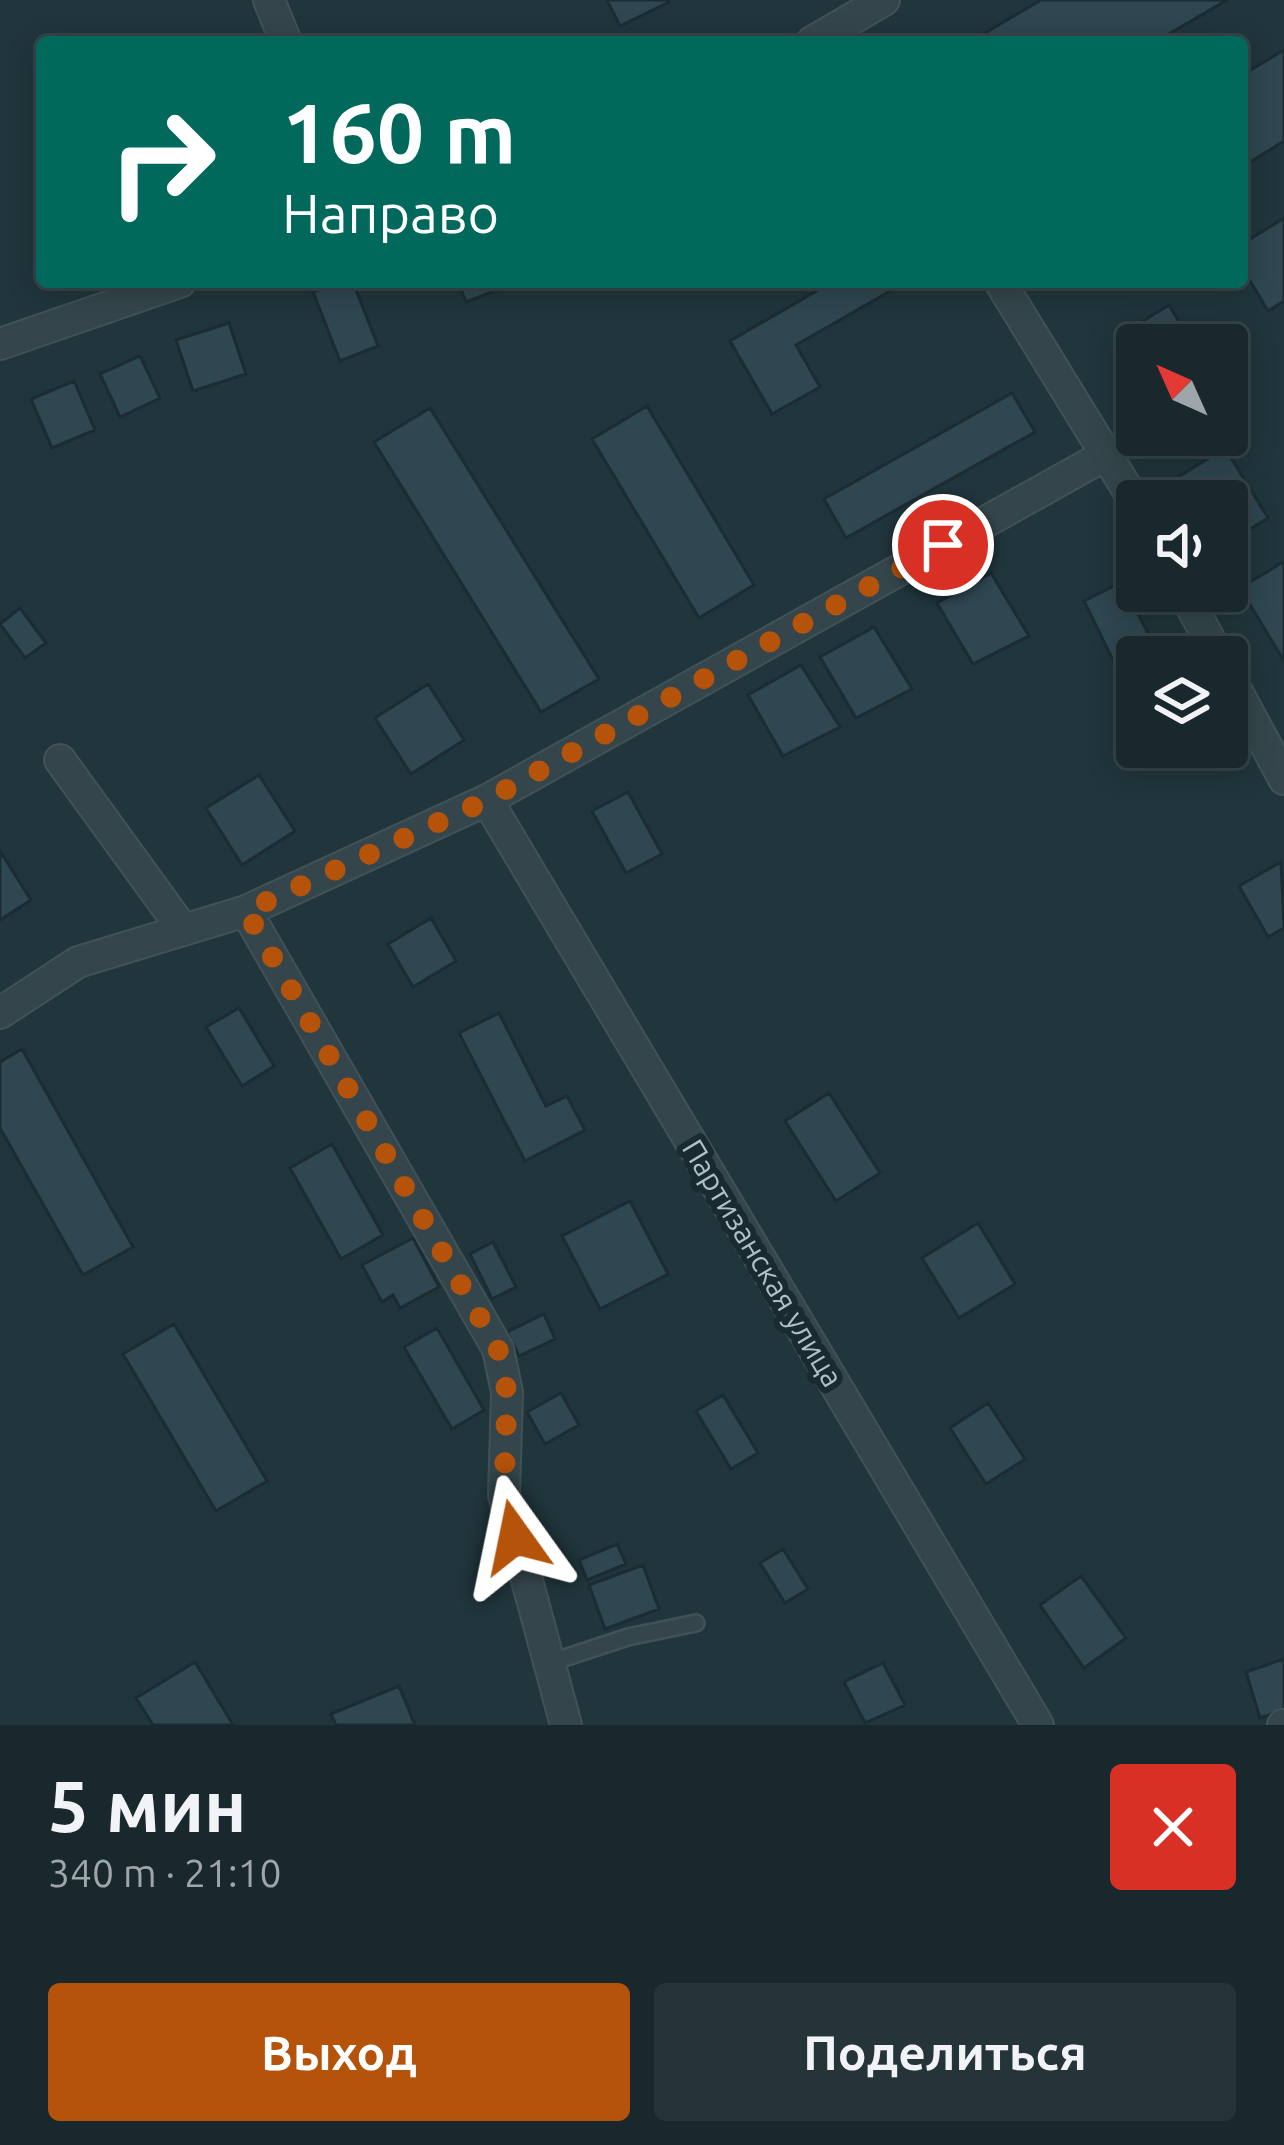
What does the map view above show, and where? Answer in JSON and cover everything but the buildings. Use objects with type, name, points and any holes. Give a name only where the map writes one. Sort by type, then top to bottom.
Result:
[{"type":"street","points":[[269,0],[284,36]]},
{"type":"street","points":[[836,22],[884,0]]},
{"type":"street","points":[[0,344],[163,288]]},
{"type":"street","points":[[1004,288],[1124,480]]},
{"type":"street","points":[[0,1013],[78,962],[246,911],[487,800],[1109,453]]},
{"type":"street","points":[[1248,712],[1284,778]]},
{"type":"street","points":[[60,760],[182,928]]},
{"type":"street","name":"Партизанская улица","points":[[487,800],[1038,1725]]},
{"type":"street","points":[[246,911],[498,1349],[507,1392],[504,1495],[566,1725]]},
{"type":"lane","points":[[549,1664],[628,1636],[696,1623]]},
{"type":"route","points":[[515,1537],[504,1495],[507,1392],[498,1349],[246,911],[487,800],[943,545]]}]
